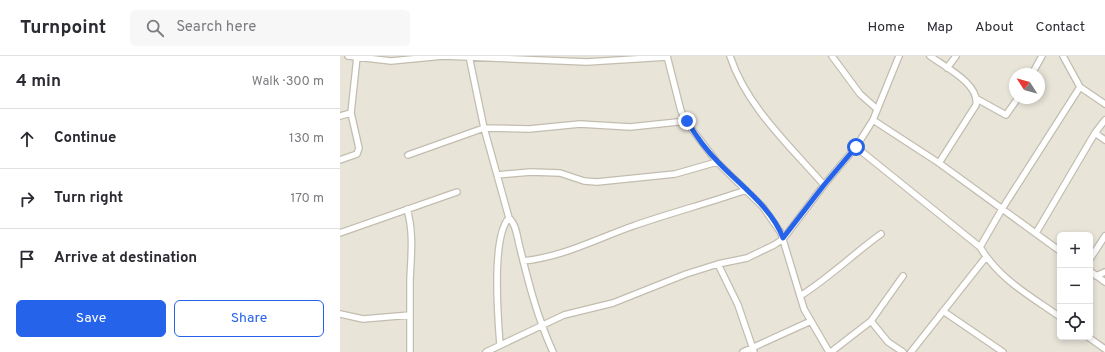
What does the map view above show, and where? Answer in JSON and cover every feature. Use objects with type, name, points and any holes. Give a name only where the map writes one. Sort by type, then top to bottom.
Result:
[{"type":"street","points":[[348,56],[391,61],[430,57],[468,57],[587,62],[667,56],[681,111],[687,121],[717,162],[763,207],[779,229],[804,309],[830,352],[871,321],[904,276]]},
{"type":"street","points":[[730,56],[741,84],[752,101],[824,185]]},
{"type":"street","points":[[832,56],[860,94],[877,109]]},
{"type":"street","points":[[486,352],[564,314],[613,303],[686,274],[718,264],[763,253],[783,238],[856,147],[873,120],[899,56]]},
{"type":"street","points":[[930,56],[972,86],[977,99],[976,105],[939,163]]},
{"type":"street","points":[[947,68],[956,56]]},
{"type":"street","points":[[1035,68],[1042,56]]},
{"type":"street","points":[[1063,56],[1080,86],[1105,104]]},
{"type":"street","points":[[340,160],[357,154],[359,148],[351,113],[357,57]]},
{"type":"street","points":[[468,57],[484,128],[509,218],[512,221],[517,235],[528,285],[541,325],[553,352]]},
{"type":"street","points":[[980,247],[1002,209],[1080,86]]},
{"type":"street","points":[[977,99],[1006,115],[1014,104]]},
{"type":"street","points":[[340,116],[351,113]]},
{"type":"street","points":[[873,120],[939,163],[1057,249]]},
{"type":"street","points":[[1036,234],[1095,133],[1105,120]]},
{"type":"street","points":[[408,155],[484,128],[529,129],[580,124],[630,127],[687,121]]},
{"type":"street","points":[[1095,133],[1105,140]]},
{"type":"street","points":[[856,147],[980,247],[986,257],[1003,277],[1057,315]]},
{"type":"street","points":[[497,175],[531,172],[560,173],[584,182],[597,182],[675,174],[717,162]]},
{"type":"street","points":[[523,261],[553,256],[602,240],[632,227],[746,190]]},
{"type":"street","points":[[340,233],[457,192]]},
{"type":"street","points":[[407,209],[411,224],[412,246],[410,352]]},
{"type":"street","points":[[500,345],[497,313],[497,276],[503,229],[509,218]]},
{"type":"street","points":[[800,296],[829,277],[851,256],[881,234]]},
{"type":"street","points":[[1093,254],[1105,236]]},
{"type":"street","points":[[911,352],[986,257]]},
{"type":"street","points":[[718,264],[738,305],[753,350]]},
{"type":"street","points":[[1096,276],[1105,272]]},
{"type":"street","points":[[1093,274],[1105,282]]},
{"type":"street","points":[[943,311],[1000,351]]},
{"type":"street","points":[[340,314],[363,320],[410,315]]},
{"type":"street","points":[[743,352],[753,350],[811,321]]},
{"type":"street","points":[[871,321],[888,342],[903,352]]},
{"type":"street","points":[[1092,340],[1105,351]]},
{"type":"shaded area","points":[[340,56],[1105,56],[1105,352],[340,352]]},
{"type":"route","points":[[687,121],[717,162],[763,207],[779,229],[783,238],[856,147]]}]
